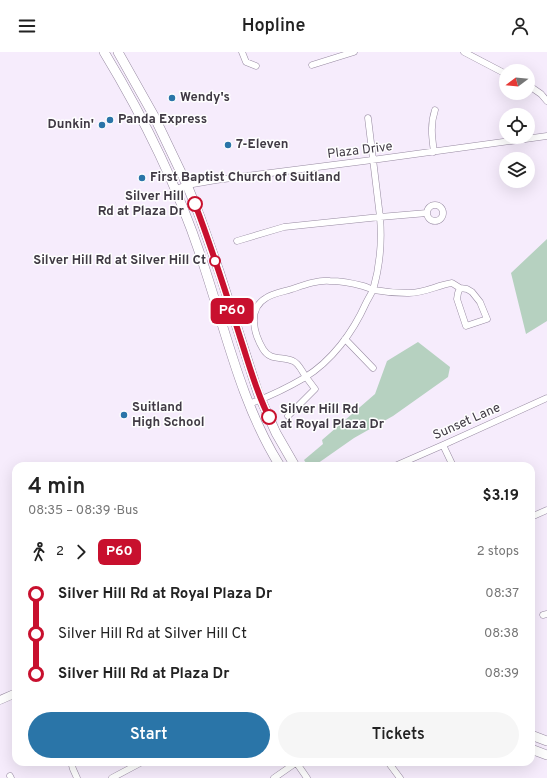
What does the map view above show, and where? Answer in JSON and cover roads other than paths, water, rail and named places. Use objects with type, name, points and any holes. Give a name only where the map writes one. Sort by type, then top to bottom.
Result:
[{"type":"main road","points":[[104,52],[140,115],[176,189],[202,259],[249,404],[263,436],[277,462]]},
{"type":"main road","points":[[118,52],[157,121],[187,185],[200,217],[249,367],[261,399],[276,433],[293,462]]},
{"type":"main road","points":[[535,736],[547,741]]},
{"type":"main road","points":[[535,750],[547,755]]},
{"type":"street","points":[[242,52],[246,62],[256,66]]},
{"type":"street","points":[[312,65],[335,55],[354,52]]},
{"type":"street","points":[[464,52],[499,70]]},
{"type":"street","points":[[535,90],[547,101]]},
{"type":"street","points":[[434,152],[431,125],[435,110]]},
{"type":"street","points":[[249,404],[286,388],[306,377],[327,359],[345,339],[357,322],[373,290],[380,255],[381,233],[368,118]]},
{"type":"street","name":"Plaza Drive","points":[[176,189],[187,185],[239,177],[547,136]]},
{"type":"street","points":[[237,241],[284,227],[427,213]]},
{"type":"street","points":[[288,416],[315,389],[295,362],[273,358],[266,354],[263,350],[253,322],[258,305],[263,300],[305,285],[322,281],[347,282],[362,285],[373,290],[409,293],[452,283],[460,288],[467,289],[472,292],[482,307],[486,319],[466,326],[457,299],[460,288]]},
{"type":"street","points":[[345,339],[374,368]]},
{"type":"street","name":"Sunset Lane","points":[[404,462],[547,398]]},
{"type":"street","points":[[443,445],[451,462]]},
{"type":"street","points":[[535,515],[547,510]]},
{"type":"street","points":[[0,700],[12,695]]},
{"type":"street","points":[[72,766],[77,778]]},
{"type":"street","points":[[112,778],[134,766]]},
{"type":"street","points":[[274,778],[290,766]]},
{"type":"street","points":[[298,766],[306,778]]},
{"type":"street","points":[[391,766],[400,778]]},
{"type":"place","name":"Wendy's","points":[[172,98]]},
{"type":"place","name":"Panda Express","points":[[110,120]]},
{"type":"place","name":"Dunkin'","points":[[102,125]]},
{"type":"place","name":"7-Eleven","points":[[228,145]]},
{"type":"place","name":"First Baptist Church of Suitland","points":[[142,178]]},
{"type":"place","name":"Silver Hill Rd at Plaza Dr","points":[[195,204]]},
{"type":"place","name":"Silver Hill Rd at Silver Hill Ct","points":[[215,261]]},
{"type":"place","name":"Suitland High School","points":[[124,415]]},
{"type":"place","name":"Silver Hill Rd at Royal Plaza Dr","points":[[269,417]]}]
